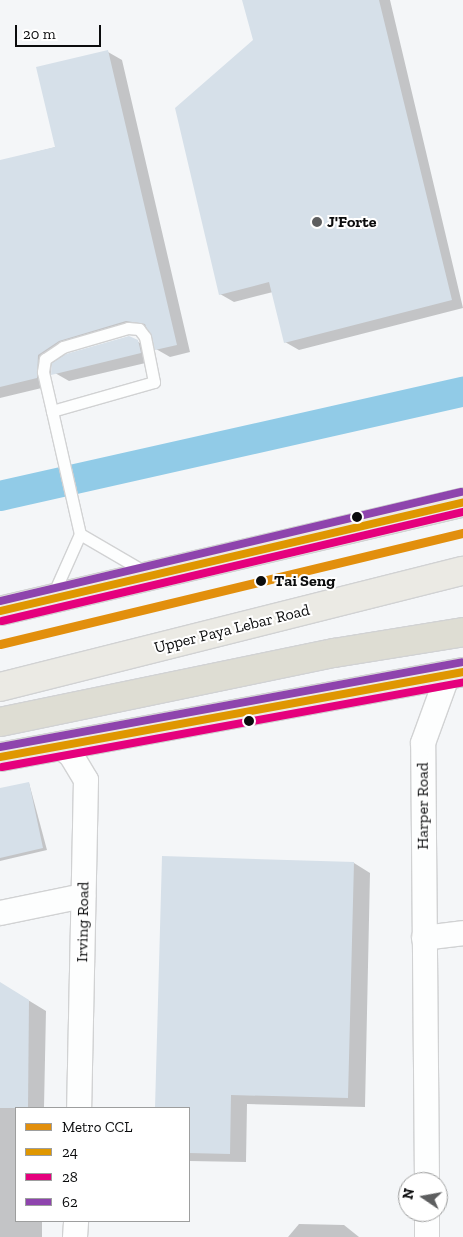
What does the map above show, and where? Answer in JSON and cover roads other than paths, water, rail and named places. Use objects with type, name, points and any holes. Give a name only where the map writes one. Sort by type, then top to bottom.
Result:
[{"type":"highway","points":[[0,722],[324,655],[463,632]]},
{"type":"main road","points":[[0,610],[463,502]]},
{"type":"main road","name":"Upper Paya Lebar Road","points":[[0,686],[463,572]]},
{"type":"main road","points":[[0,757],[455,675]]},
{"type":"street","name":"Harper Road","points":[[427,1172],[423,743],[455,675]]},
{"type":"street","name":"Irving Road","points":[[59,746],[71,755],[86,780],[79,1107]]},
{"type":"street","points":[[0,913],[83,896]]},
{"type":"street","points":[[424,938],[463,932]]},
{"type":"street","points":[[75,1237],[76,1222]]},
{"type":"street","points":[[427,1222],[427,1237]]},
{"type":"lane","points":[[52,599],[80,532],[53,417],[43,372],[45,359],[53,351],[128,328],[139,329],[145,337],[154,382],[53,417]]},
{"type":"lane","points":[[80,532],[151,576]]},
{"type":"waterway","points":[[0,496],[463,392]]},
{"type":"metro line","name":"CCL","points":[[0,644],[463,533]]},
{"type":"place","name":"J'Forte","points":[[317,222]]},
{"type":"place","name":"Tai Seng","points":[[261,581]]}]
